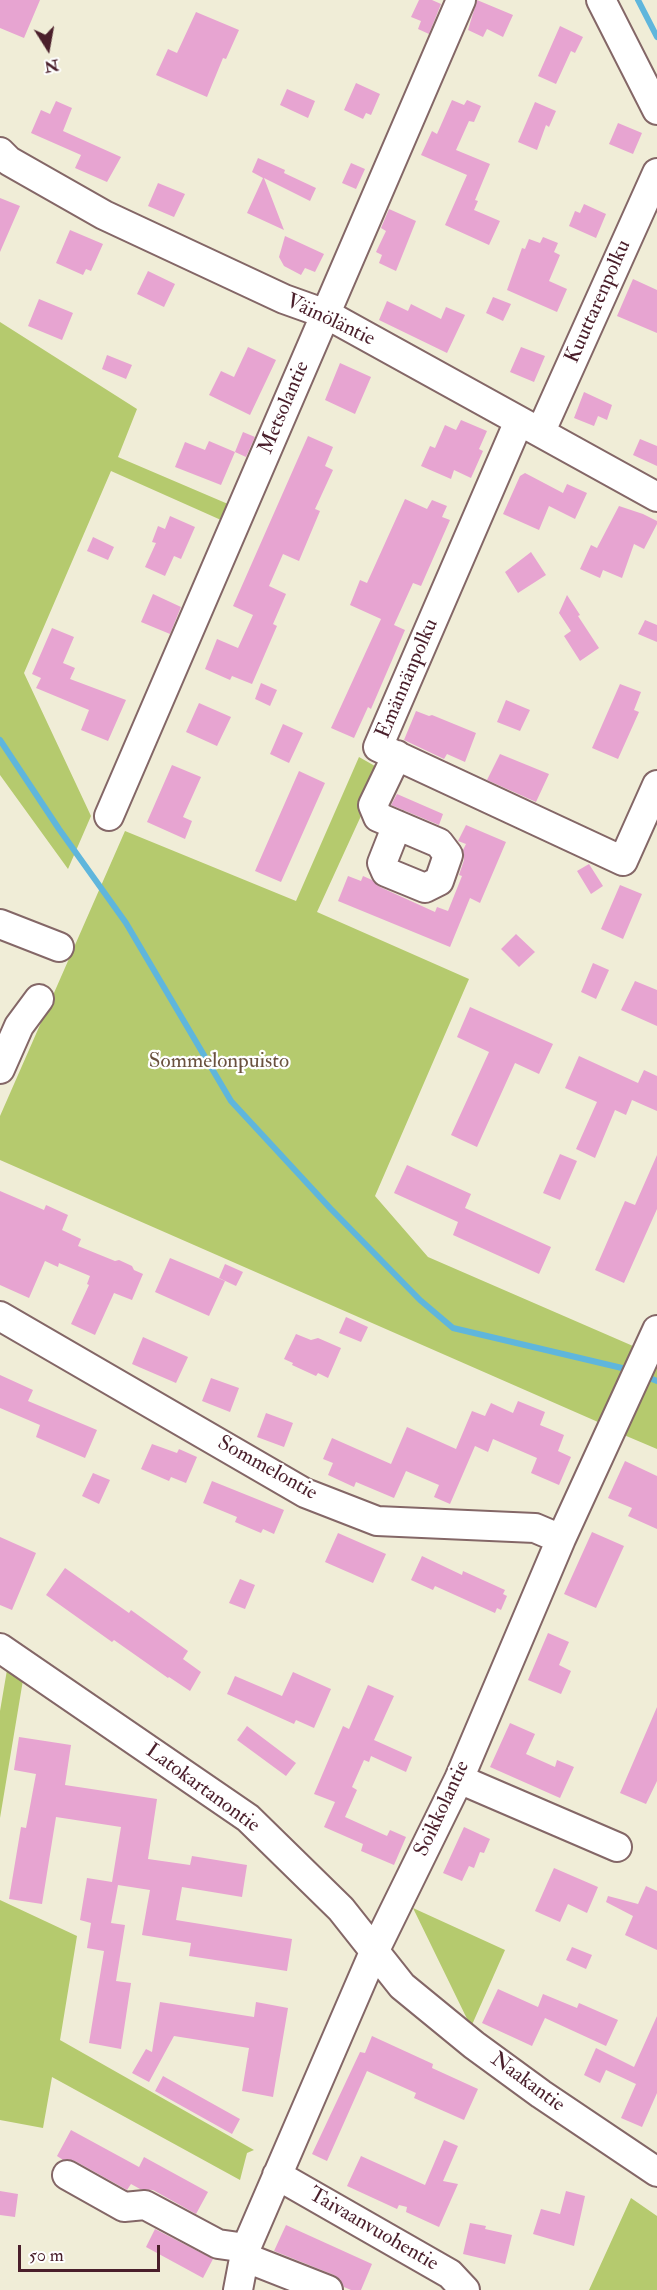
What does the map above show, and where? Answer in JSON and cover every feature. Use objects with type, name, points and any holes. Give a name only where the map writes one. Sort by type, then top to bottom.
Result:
[{"type":"street","name":"Metsolantie","points":[[109,816],[461,0]]},
{"type":"street","points":[[601,0],[657,110]]},
{"type":"street","name":"Väinöläntie","points":[[0,152],[9,160],[104,215],[284,299],[326,314],[657,497]]},
{"type":"street","name":"Kuuttarenpolku","points":[[530,426],[657,173]]},
{"type":"street","name":"Emännänpolku","points":[[530,426],[378,747],[623,861],[657,786]]},
{"type":"street","points":[[397,755],[373,805],[378,817],[397,825]]},
{"type":"street","points":[[0,924],[59,947]]},
{"type":"street","points":[[0,1069],[19,1026],[39,999]]},
{"type":"street","name":"Sommelontie","points":[[0,1316],[305,1493],[377,1521],[535,1528],[561,1539]]},
{"type":"street","name":"Soikkolantie","points":[[238,2290],[245,2252],[374,1952],[459,1779],[561,1539],[657,1330]]},
{"type":"street","name":"Latokartanontie","points":[[0,1648],[248,1818],[335,1902],[402,1986]]},
{"type":"street","points":[[459,1779],[617,1847]]},
{"type":"street","name":"Naakantie","points":[[402,1986],[474,2045],[541,2094],[657,2172]]},
{"type":"street","points":[[67,2175],[124,2208],[145,2205],[218,2244],[245,2252],[297,2284],[328,2290]]},
{"type":"street","name":"Taivaanvuohentie","points":[[277,2175],[450,2274],[465,2290]]},
{"type":"green space","points":[[0,322],[137,409],[118,457],[228,504],[221,520],[111,471],[24,673],[91,816],[68,869],[0,775]]},
{"type":"green space","name":"Sommelonpuisto","points":[[359,757],[382,770],[317,912],[469,979],[375,1196],[428,1257],[633,1346],[598,1422],[0,1160],[0,1116],[125,831],[296,901]]},
{"type":"green space","points":[[657,1361],[657,1449],[624,1435]]},
{"type":"green space","points":[[7,1670],[23,1680],[0,1818],[0,1711]]},
{"type":"green space","points":[[0,1900],[77,1936],[60,2040],[254,2150],[247,2153],[240,2180],[52,2077],[43,2128],[0,2120]]},
{"type":"green space","points":[[413,1908],[505,1950],[471,2027]]},
{"type":"green space","points":[[631,2198],[657,2216],[657,2290],[589,2290]]},
{"type":"building","points":[[0,0],[40,0],[24,38],[0,28]]},
{"type":"building","points":[[419,0],[432,0],[441,4],[429,34],[418,29],[421,21],[411,17]]},
{"type":"building","points":[[477,0],[513,15],[503,37],[487,29],[483,37],[468,30]]},
{"type":"building","points":[[196,12],[239,30],[226,59],[223,58],[207,97],[156,75],[168,49],[177,53]]},
{"type":"building","points":[[560,26],[583,37],[575,53],[571,51],[556,84],[538,76]]},
{"type":"building","points":[[356,83],[380,94],[371,115],[366,113],[363,119],[344,110]]},
{"type":"building","points":[[287,89],[315,101],[308,118],[280,105]]},
{"type":"building","points":[[452,100],[464,105],[467,100],[481,106],[474,122],[469,121],[456,150],[490,164],[475,200],[478,201],[474,210],[500,221],[489,245],[445,225],[467,175],[421,155],[432,131],[437,134]]},
{"type":"building","points":[[56,101],[72,108],[63,131],[121,157],[107,182],[75,168],[81,155],[31,133],[41,110],[50,114]]},
{"type":"building","points":[[535,102],[556,111],[549,127],[546,125],[537,150],[518,142]]},
{"type":"building","points":[[618,123],[642,133],[633,154],[609,144]]},
{"type":"building","points":[[258,158],[316,188],[310,201],[264,178],[284,230],[247,213],[263,178],[252,172]]},
{"type":"building","points":[[351,163],[365,169],[356,189],[342,183]]},
{"type":"building","points":[[158,183],[185,194],[174,217],[148,206]]},
{"type":"building","points":[[0,198],[20,206],[0,252]]},
{"type":"building","points":[[584,204],[606,214],[596,238],[569,226],[575,211],[580,213]]},
{"type":"building","points":[[389,209],[416,221],[396,271],[379,263],[382,255],[376,252],[386,231],[381,228]]},
{"type":"building","points":[[70,230],[103,244],[91,271],[86,269],[83,275],[56,263]]},
{"type":"building","points":[[285,236],[324,254],[315,272],[305,268],[301,275],[284,266],[279,257]]},
{"type":"building","points":[[543,237],[558,243],[554,252],[560,255],[549,281],[567,289],[557,312],[507,290],[522,248],[525,249],[529,239],[540,243]]},
{"type":"building","points":[[148,271],[175,284],[164,307],[137,294]]},
{"type":"building","points":[[633,279],[657,290],[657,333],[617,316]]},
{"type":"building","points":[[493,297],[511,304],[503,321],[486,313]]},
{"type":"building","points":[[39,299],[73,313],[62,340],[28,326]]},
{"type":"building","points":[[387,301],[408,311],[411,304],[441,319],[446,307],[465,315],[447,353],[379,320]]},
{"type":"building","points":[[248,347],[276,360],[250,415],[209,395],[221,371],[234,377]]},
{"type":"building","points":[[521,347],[545,356],[534,382],[510,372]]},
{"type":"building","points":[[107,355],[132,365],[126,379],[102,369]]},
{"type":"building","points":[[340,363],[371,377],[355,414],[325,400]]},
{"type":"building","points":[[584,392],[612,405],[607,420],[598,416],[594,426],[574,418]]},
{"type":"building","points":[[461,420],[487,431],[479,449],[483,451],[471,478],[454,470],[451,479],[421,466],[430,446],[435,448],[445,425],[456,430]]},
{"type":"building","points":[[243,432],[255,437],[246,457],[235,452]]},
{"type":"building","points":[[308,436],[333,447],[325,466],[333,470],[315,509],[320,511],[299,561],[283,554],[269,586],[286,594],[273,624],[277,626],[252,684],[232,676],[230,680],[205,669],[217,639],[238,648],[253,615],[233,606]]},
{"type":"building","points":[[640,439],[657,446],[657,466],[633,455]]},
{"type":"building","points":[[209,441],[235,452],[221,485],[175,467],[185,442],[205,450]]},
{"type":"building","points":[[525,473],[563,493],[567,484],[587,493],[575,519],[549,506],[539,530],[503,514],[520,476]]},
{"type":"building","points":[[405,499],[427,509],[432,500],[447,506],[442,517],[450,520],[421,586],[413,583],[394,625],[405,630],[371,709],[368,707],[354,738],[331,728],[381,619],[350,605],[360,580],[367,583]]},
{"type":"building","points":[[619,506],[643,514],[657,521],[657,524],[644,549],[634,544],[622,578],[603,570],[600,578],[580,569],[591,545],[597,548]]},
{"type":"building","points":[[170,516],[195,527],[181,559],[174,556],[165,576],[145,567],[156,543],[152,542],[158,526],[165,529]]},
{"type":"building","points":[[93,537],[114,547],[108,560],[87,551]]},
{"type":"building","points":[[531,552],[546,575],[518,593],[505,572]]},
{"type":"building","points":[[153,594],[181,607],[170,634],[141,622]]},
{"type":"building","points":[[567,595],[599,648],[580,661],[564,636],[571,631],[559,613]]},
{"type":"building","points":[[645,620],[657,625],[657,642],[638,634]]},
{"type":"building","points":[[52,628],[74,637],[63,663],[75,668],[70,679],[126,700],[108,741],[81,730],[89,710],[36,688],[41,678],[32,674]]},
{"type":"building","points":[[261,683],[277,690],[270,706],[255,699]]},
{"type":"building","points":[[620,684],[641,692],[634,710],[639,712],[618,759],[592,748]]},
{"type":"building","points":[[506,700],[530,710],[520,731],[497,722]]},
{"type":"building","points":[[199,703],[231,717],[217,746],[186,732]]},
{"type":"building","points":[[416,711],[476,733],[465,762],[447,754],[444,759],[404,740]]},
{"type":"building","points":[[283,724],[303,733],[289,763],[270,754]]},
{"type":"building","points":[[500,754],[549,774],[536,802],[487,780]]},
{"type":"building","points":[[172,765],[201,777],[183,817],[192,821],[185,839],[147,822]]},
{"type":"building","points":[[299,771],[325,783],[281,882],[255,871]]},
{"type":"building","points":[[397,794],[443,814],[439,825],[391,805]]},
{"type":"building","points":[[466,825],[506,842],[480,903],[470,898],[450,947],[338,901],[348,876],[361,881],[363,876],[380,887],[435,912],[437,907],[448,911],[462,876],[459,875],[466,844],[458,841]]},
{"type":"building","points":[[589,864],[603,886],[591,894],[577,871]]},
{"type":"building","points":[[620,885],[642,894],[623,939],[601,929]]},
{"type":"building","points":[[516,934],[535,952],[519,967],[501,949]]},
{"type":"building","points":[[593,963],[609,970],[596,999],[581,992]]},
{"type":"building","points":[[635,981],[657,990],[657,1026],[621,1010]]},
{"type":"building","points":[[470,1007],[553,1044],[539,1074],[515,1063],[477,1147],[451,1135],[489,1052],[457,1037]]},
{"type":"building","points":[[579,1056],[638,1083],[644,1070],[657,1076],[657,1111],[632,1100],[626,1115],[615,1110],[595,1158],[576,1149],[597,1102],[565,1088]]},
{"type":"building","points":[[560,1154],[577,1161],[560,1200],[543,1193]]},
{"type":"building","points":[[657,1155],[657,1209],[624,1283],[595,1270],[625,1201],[635,1205]]},
{"type":"building","points":[[407,1165],[471,1194],[465,1208],[551,1247],[539,1274],[453,1235],[458,1222],[394,1193]]},
{"type":"building","points":[[0,1191],[44,1210],[46,1205],[68,1215],[62,1230],[81,1239],[78,1246],[115,1261],[119,1260],[143,1274],[132,1300],[114,1293],[95,1335],[71,1324],[89,1285],[87,1284],[90,1276],[59,1263],[58,1267],[45,1261],[29,1298],[0,1285]]},
{"type":"building","points":[[170,1258],[225,1281],[209,1316],[155,1292]]},
{"type":"building","points":[[225,1264],[243,1272],[236,1286],[219,1278]]},
{"type":"building","points":[[346,1317],[368,1327],[361,1342],[339,1333]]},
{"type":"building","points":[[296,1334],[311,1340],[318,1338],[341,1348],[328,1378],[318,1373],[316,1376],[284,1359]]},
{"type":"building","points":[[143,1337],[188,1357],[176,1383],[132,1364]]},
{"type":"building","points":[[0,1375],[33,1390],[28,1401],[97,1430],[85,1458],[36,1437],[40,1425],[0,1408]]},
{"type":"building","points":[[211,1378],[239,1388],[230,1412],[202,1401]]},
{"type":"building","points":[[518,1401],[545,1412],[540,1425],[564,1435],[558,1451],[571,1457],[559,1485],[531,1473],[537,1458],[493,1439],[488,1452],[475,1446],[450,1504],[434,1497],[439,1485],[406,1471],[394,1498],[356,1482],[354,1487],[328,1475],[333,1463],[323,1459],[332,1438],[391,1464],[407,1427],[456,1449],[472,1411],[485,1416],[491,1403],[513,1413]]},
{"type":"building","points":[[266,1413],[293,1423],[284,1447],[257,1437]]},
{"type":"building","points":[[152,1444],[177,1453],[179,1449],[197,1457],[186,1483],[171,1477],[169,1481],[141,1469]]},
{"type":"building","points":[[625,1461],[657,1476],[657,1529],[628,1516],[632,1508],[608,1498]]},
{"type":"building","points":[[93,1473],[110,1480],[99,1504],[82,1496]]},
{"type":"building","points":[[212,1481],[284,1510],[274,1534],[263,1529],[261,1533],[235,1522],[237,1517],[203,1503]]},
{"type":"building","points":[[592,1532],[624,1546],[596,1608],[564,1594]]},
{"type":"building","points":[[338,1533],[386,1554],[373,1583],[325,1562]]},
{"type":"building","points":[[0,1537],[36,1553],[12,1610],[0,1605]]},
{"type":"building","points":[[422,1556],[462,1575],[463,1571],[505,1590],[503,1594],[507,1596],[501,1610],[497,1608],[495,1613],[435,1586],[433,1590],[411,1580]]},
{"type":"building","points":[[65,1568],[129,1613],[131,1610],[188,1651],[183,1659],[201,1672],[190,1691],[114,1640],[112,1642],[46,1595]]},
{"type":"building","points":[[240,1579],[255,1585],[245,1609],[229,1603]]},
{"type":"building","points":[[548,1633],[569,1642],[559,1665],[571,1671],[561,1694],[528,1680]]},
{"type":"building","points":[[293,1672],[331,1689],[314,1728],[296,1720],[294,1724],[227,1694],[235,1676],[282,1696]]},
{"type":"building","points":[[368,1685],[394,1696],[374,1740],[412,1757],[406,1772],[371,1756],[369,1762],[364,1760],[352,1787],[357,1790],[345,1817],[387,1836],[390,1830],[406,1837],[394,1865],[361,1851],[363,1844],[324,1827],[335,1802],[314,1794],[343,1726],[349,1729]]},
{"type":"building","points":[[657,1707],[657,1781],[646,1804],[620,1793]]},
{"type":"building","points":[[510,1723],[535,1734],[526,1754],[555,1767],[557,1760],[574,1767],[560,1798],[490,1767]]},
{"type":"building","points":[[247,1726],[296,1763],[286,1776],[237,1740]]},
{"type":"building","points":[[19,1737],[71,1745],[65,1785],[157,1799],[148,1859],[190,1865],[192,1856],[247,1865],[242,1897],[182,1887],[176,1920],[292,1939],[287,1971],[189,1956],[191,1943],[142,1935],[150,1890],[118,1885],[111,1923],[125,1925],[116,1981],[131,1983],[121,2049],[89,2043],[104,1951],[87,1948],[91,1923],[80,1920],[87,1878],[112,1882],[121,1827],[56,1817],[42,1904],[9,1899],[21,1827],[26,1828],[36,1774],[14,1770]]},
{"type":"building","points":[[464,1827],[490,1839],[484,1853],[480,1852],[474,1868],[469,1866],[462,1881],[443,1873]]},
{"type":"building","points":[[554,1868],[598,1887],[587,1913],[568,1904],[560,1922],[535,1911]]},
{"type":"building","points":[[646,1886],[657,1891],[657,1950],[625,1935],[633,1916],[606,1902],[608,1896],[638,1904]]},
{"type":"building","points":[[572,1947],[592,1955],[586,1969],[566,1960]]},
{"type":"building","points":[[498,1989],[538,2007],[543,1994],[577,2008],[579,2003],[618,2020],[606,2046],[545,2018],[532,2046],[482,2023]]},
{"type":"building","points":[[160,2002],[254,2017],[256,2002],[288,2008],[273,2097],[242,2091],[249,2048],[174,2036],[149,2082],[132,2073],[146,2049],[152,2052]]},
{"type":"building","points":[[657,2016],[657,2093],[642,2127],[621,2118],[636,2084],[606,2070],[600,2083],[584,2075],[596,2048],[634,2067]]},
{"type":"building","points":[[372,2036],[433,2064],[432,2068],[478,2089],[464,2120],[414,2098],[416,2093],[367,2071],[327,2161],[312,2154],[360,2052],[365,2053]]},
{"type":"building","points":[[163,2076],[240,2119],[232,2134],[155,2091]]},
{"type":"building","points":[[71,2130],[139,2167],[144,2157],[208,2192],[196,2214],[153,2190],[140,2189],[131,2184],[127,2190],[75,2161],[63,2160],[57,2156]]},
{"type":"building","points":[[444,2140],[458,2146],[443,2181],[458,2184],[439,2227],[406,2212],[407,2207],[399,2205],[397,2209],[347,2186],[361,2156],[425,2185]]},
{"type":"building","points":[[0,2191],[18,2194],[15,2217],[0,2215]]},
{"type":"building","points":[[566,2191],[585,2196],[574,2246],[533,2234],[541,2209],[560,2214]]},
{"type":"building","points":[[470,2223],[512,2235],[505,2264],[463,2254]]},
{"type":"building","points":[[286,2225],[372,2264],[361,2290],[344,2287],[340,2279],[334,2275],[274,2251]]},
{"type":"building","points":[[155,2229],[213,2259],[203,2278],[146,2247]]},
{"type":"waterway","points":[[638,0],[657,37]]},
{"type":"waterway","points":[[0,740],[59,829],[126,923],[231,1101],[330,1208],[420,1300],[453,1328],[622,1368]]},
{"type":"waterway","points":[[652,1379],[657,1381]]}]
